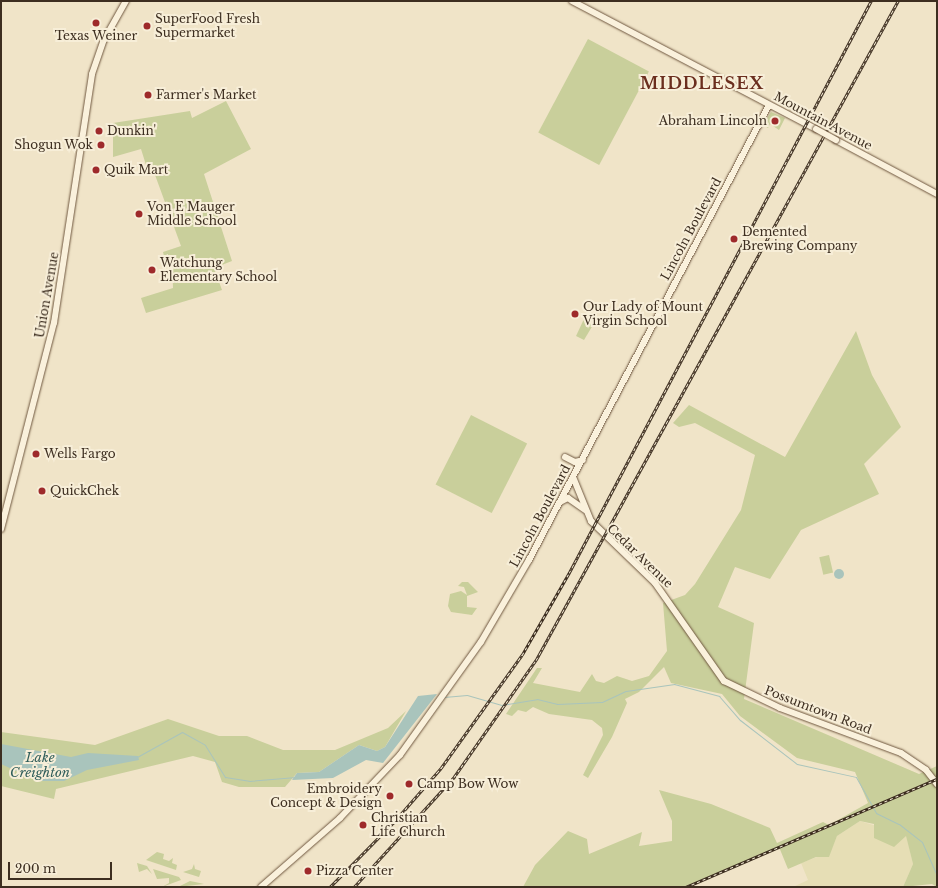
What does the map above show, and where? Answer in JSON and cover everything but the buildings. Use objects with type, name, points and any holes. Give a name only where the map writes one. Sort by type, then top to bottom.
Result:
[{"type":"main road","name":"Union Avenue","points":[[1,529],[52,330],[96,61],[126,1]]},
{"type":"main road","name":"Mountain Avenue","points":[[572,1],[937,194]]},
{"type":"main road","name":"Lincoln Boulevard","points":[[261,887],[368,790],[403,752],[440,703],[504,606],[768,105]]},
{"type":"main road","points":[[565,457],[575,462],[582,460]]},
{"type":"main road","name":"Cedar Avenue","points":[[573,477],[587,512],[598,531],[670,601],[698,648]]},
{"type":"main road","points":[[560,502],[568,498],[587,512]]},
{"type":"main road","name":"Possumtown Road","points":[[698,648],[718,675],[743,693],[900,753],[926,770],[937,784]]},
{"type":"shaded area","points":[[860,821],[906,835],[913,864],[903,887],[793,887],[808,880],[801,863],[817,857],[828,857],[837,836]]},
{"type":"green space","points":[[588,39],[649,71],[599,165],[538,133]]},
{"type":"green space","points":[[226,101],[251,149],[204,174],[232,261],[214,268],[222,290],[146,313],[141,298],[173,288],[172,257],[165,260],[163,252],[181,246],[151,164],[146,165],[141,149],[113,157],[113,123],[190,111],[192,118]]},
{"type":"green space","points":[[771,112],[785,118],[779,130],[770,124],[768,128],[763,125]]},
{"type":"green space","points":[[584,319],[593,325],[584,340],[576,336]]},
{"type":"green space","points":[[856,331],[872,375],[901,427],[864,464],[879,494],[801,530],[770,579],[735,567],[718,607],[754,623],[744,699],[919,774],[937,766],[937,887],[932,884],[903,887],[913,864],[906,836],[894,847],[874,838],[874,824],[860,821],[837,836],[829,857],[816,857],[788,869],[779,847],[687,887],[523,887],[535,865],[568,831],[587,839],[589,854],[642,832],[639,846],[672,841],[672,821],[659,790],[711,804],[770,828],[777,843],[823,822],[829,825],[868,803],[855,772],[797,758],[740,716],[722,694],[671,683],[664,667],[639,692],[625,699],[627,703],[612,737],[588,778],[583,775],[603,735],[602,728],[592,720],[549,714],[533,707],[526,712],[518,710],[512,716],[506,714],[537,668],[542,668],[533,683],[580,692],[592,674],[596,681],[604,683],[617,676],[632,681],[649,676],[667,651],[663,603],[685,595],[695,584],[741,510],[755,455],[695,423],[679,427],[673,423],[689,405],[785,457]]},
{"type":"green space","points":[[471,415],[527,444],[492,513],[436,484]]},
{"type":"green space","points":[[829,555],[833,573],[823,575],[819,557]]},
{"type":"green space","points":[[462,582],[468,582],[478,592],[467,596],[467,607],[477,608],[472,615],[451,612],[448,606],[450,594],[461,591],[467,595],[464,587],[458,586]]},
{"type":"green space","points":[[406,711],[385,747],[377,751],[359,745],[319,772],[297,773],[285,787],[239,787],[222,782],[215,762],[193,756],[56,789],[54,799],[1,786],[1,732],[95,745],[168,719],[219,736],[247,736],[283,750],[335,750],[388,728]]},
{"type":"green space","points":[[157,852],[164,854],[163,859],[169,861],[173,858],[172,863],[177,865],[176,870],[146,860]]},
{"type":"green space","points":[[137,863],[147,866],[152,874],[147,869],[139,872]]},
{"type":"green space","points":[[194,864],[195,869],[201,871],[199,877],[183,872],[192,869]]},
{"type":"green space","points":[[153,869],[179,877],[181,880],[162,887],[169,883],[169,878],[157,879]]},
{"type":"green space","points":[[190,881],[195,882],[204,884],[178,887]]},
{"type":"water","points":[[837,569],[841,569],[843,570],[843,578],[837,579],[834,576],[834,572]]},
{"type":"water","points":[[437,694],[383,763],[366,760],[333,778],[292,780],[297,773],[319,772],[359,745],[377,751],[385,747],[418,696]]},
{"type":"water","name":"Lake Creighton","points":[[1,744],[71,757],[88,753],[138,756],[139,760],[87,770],[64,781],[38,781],[1,764]]},
{"type":"waterway","points":[[444,697],[467,695],[501,705],[537,699],[557,704],[602,702],[626,691],[674,684],[719,696],[740,720],[797,764],[856,777],[876,813],[899,824],[922,842],[937,876]]},
{"type":"waterway","points":[[137,757],[182,732],[205,745],[225,777],[249,781],[296,777]]},
{"type":"railway","points":[[330,887],[393,823],[441,768],[522,655],[569,573],[871,1]]},
{"type":"railway","points":[[354,887],[454,777],[536,660],[898,1]]},
{"type":"railway","points":[[686,887],[937,779]]},
{"type":"place","name":"Texas Weiner","points":[[96,23]]},
{"type":"place","name":"SuperFood Fresh Supermarket","points":[[147,26]]},
{"type":"place","name":"Farmer's Market","points":[[148,95]]},
{"type":"place","name":"Abraham Lincoln","points":[[775,121]]},
{"type":"place","name":"Dunkin'","points":[[99,131]]},
{"type":"place","name":"Shogun Wok","points":[[101,145]]},
{"type":"place","name":"Quik Mart","points":[[96,170]]},
{"type":"place","name":"Von E Mauger Middle School","points":[[139,214]]},
{"type":"place","name":"Demented Brewing Company","points":[[734,239]]},
{"type":"place","name":"Watchung Elementary School","points":[[152,270]]},
{"type":"place","name":"Our Lady of Mount Virgin School","points":[[575,314]]},
{"type":"place","name":"Wells Fargo","points":[[36,454]]},
{"type":"place","name":"QuickChek","points":[[42,491]]},
{"type":"place","name":"Camp Bow Wow","points":[[409,784]]},
{"type":"place","name":"Embroidery Concept & Design","points":[[390,796]]},
{"type":"place","name":"Christian Life Church","points":[[363,825]]},
{"type":"place","name":"Pizza Center","points":[[308,871]]},
{"type":"district","name":"MIDDLESEX","points":[[702,83]]}]
